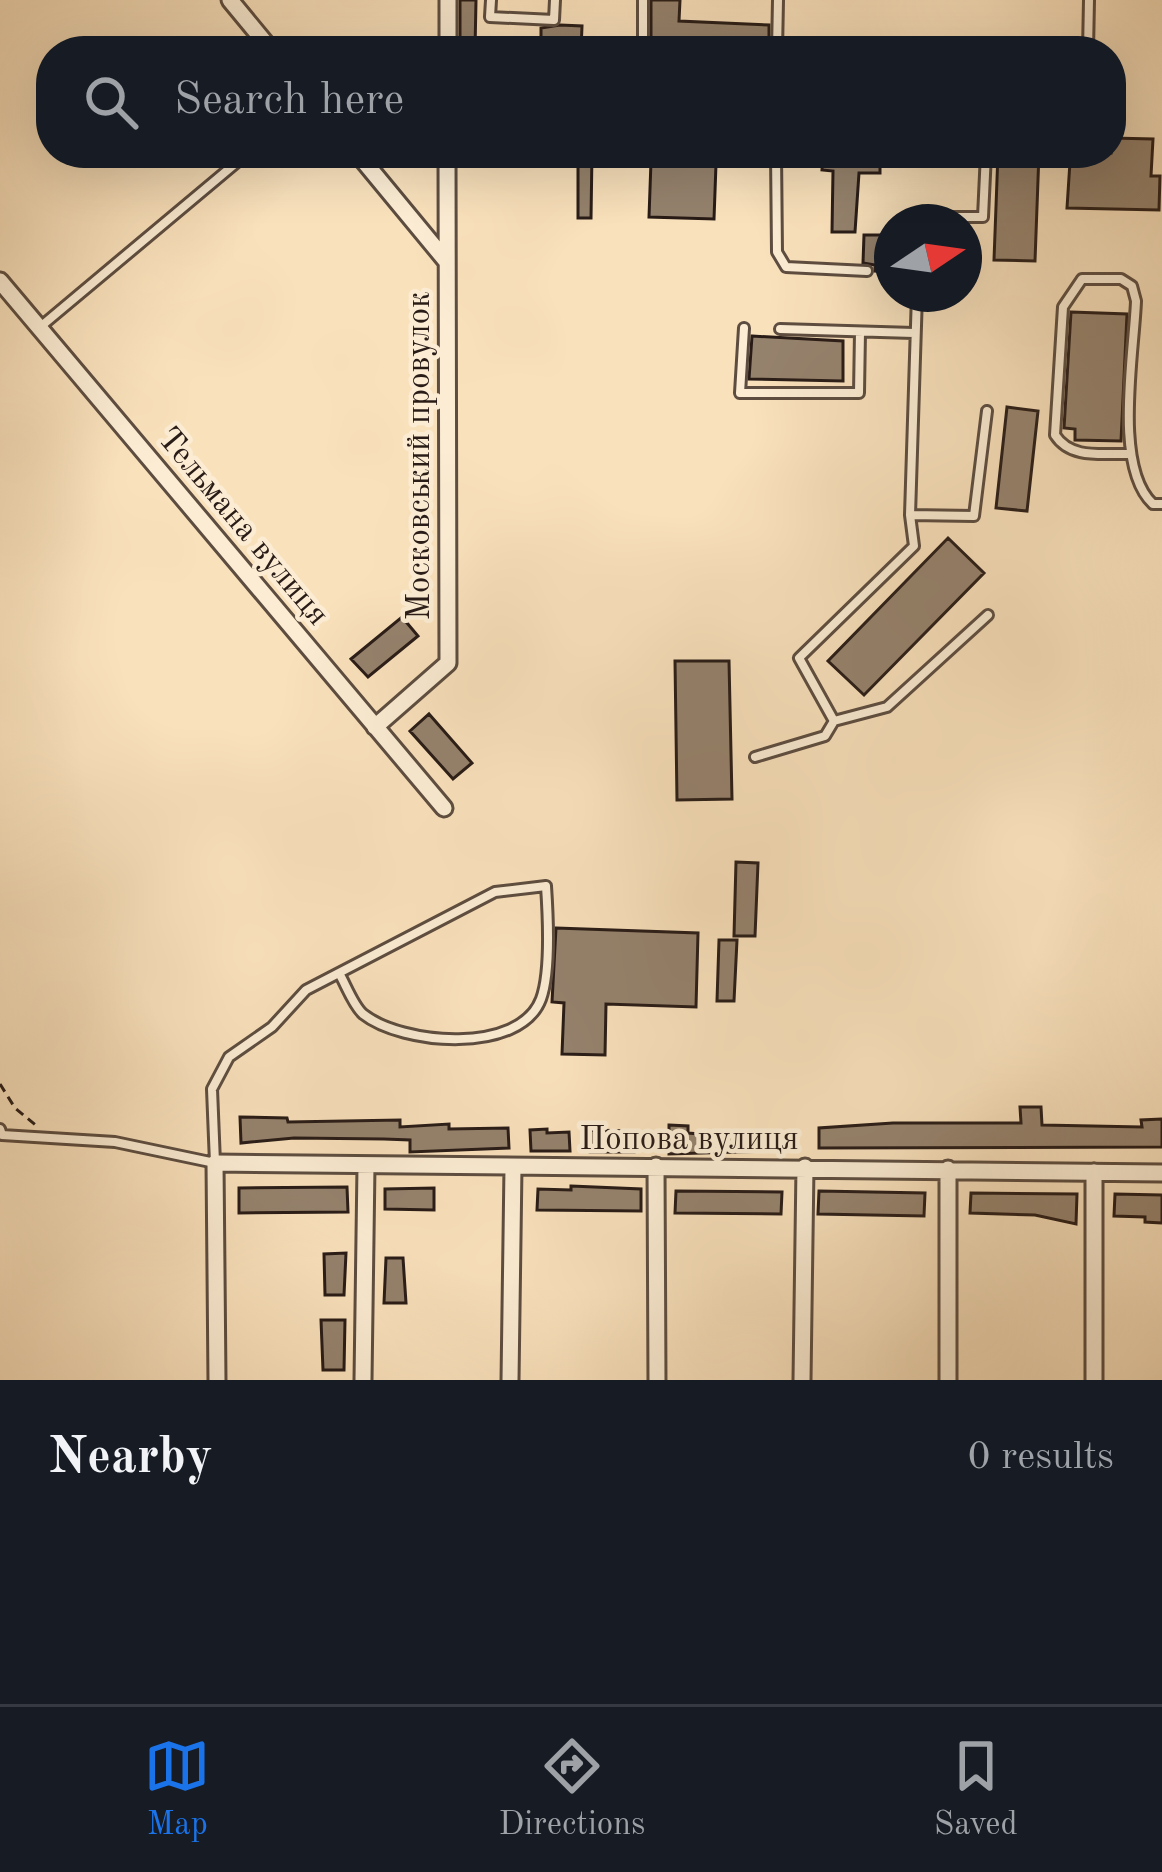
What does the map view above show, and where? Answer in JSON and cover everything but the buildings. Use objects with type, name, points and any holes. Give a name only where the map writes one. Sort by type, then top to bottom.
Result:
[{"type":"street","points":[[230,0],[260,36]]},
{"type":"street","points":[[448,0],[448,36]]},
{"type":"street","points":[[369,168],[447,262]]},
{"type":"street","name":"Московський провулок","points":[[375,727],[448,663],[447,168]]},
{"type":"street","name":"Тельмана вулиця","points":[[0,281],[444,808]]},
{"type":"street","points":[[215,1163],[217,1380]]},
{"type":"street","name":"Попова вулиця","points":[[215,1163],[1162,1172]]},
{"type":"street","points":[[363,1380],[366,1166]]},
{"type":"street","points":[[656,1166],[657,1380]]},
{"type":"street","points":[[510,1380],[513,1167]]},
{"type":"street","points":[[802,1380],[805,1167]]},
{"type":"street","points":[[948,1169],[948,1380]]},
{"type":"street","points":[[1094,1172],[1094,1380]]},
{"type":"lane","points":[[491,0],[490,17],[554,20],[555,0]]},
{"type":"lane","points":[[643,0],[643,36]]},
{"type":"lane","points":[[777,36],[778,0]]},
{"type":"lane","points":[[1088,36],[1089,0]]},
{"type":"lane","points":[[39,328],[230,168]]},
{"type":"lane","points":[[776,168],[777,252],[786,267],[867,272]]},
{"type":"lane","points":[[982,217],[985,168]]},
{"type":"lane","points":[[1130,454],[1077,453],[1063,448],[1055,435],[1063,307],[1082,279],[1121,279],[1132,286],[1136,302],[1130,454],[1140,492],[1153,504],[1162,504]]},
{"type":"lane","points":[[834,721],[799,658],[914,546],[910,515],[916,312]]},
{"type":"lane","points":[[744,328],[740,393],[859,392],[860,332]]},
{"type":"lane","points":[[780,329],[914,334]]},
{"type":"lane","points":[[910,515],[974,516],[987,411]]},
{"type":"lane","points":[[755,757],[825,736],[834,721],[887,706],[988,615]]},
{"type":"lane","points":[[0,1130],[2,1135],[115,1142],[215,1163],[212,1089],[229,1058],[272,1027],[305,990],[495,892],[545,886],[549,927],[541,999],[523,1026],[485,1039],[410,1035],[362,1013],[339,973]]},
{"type":"path","points":[[0,1084],[15,1108],[51,1138]]}]
